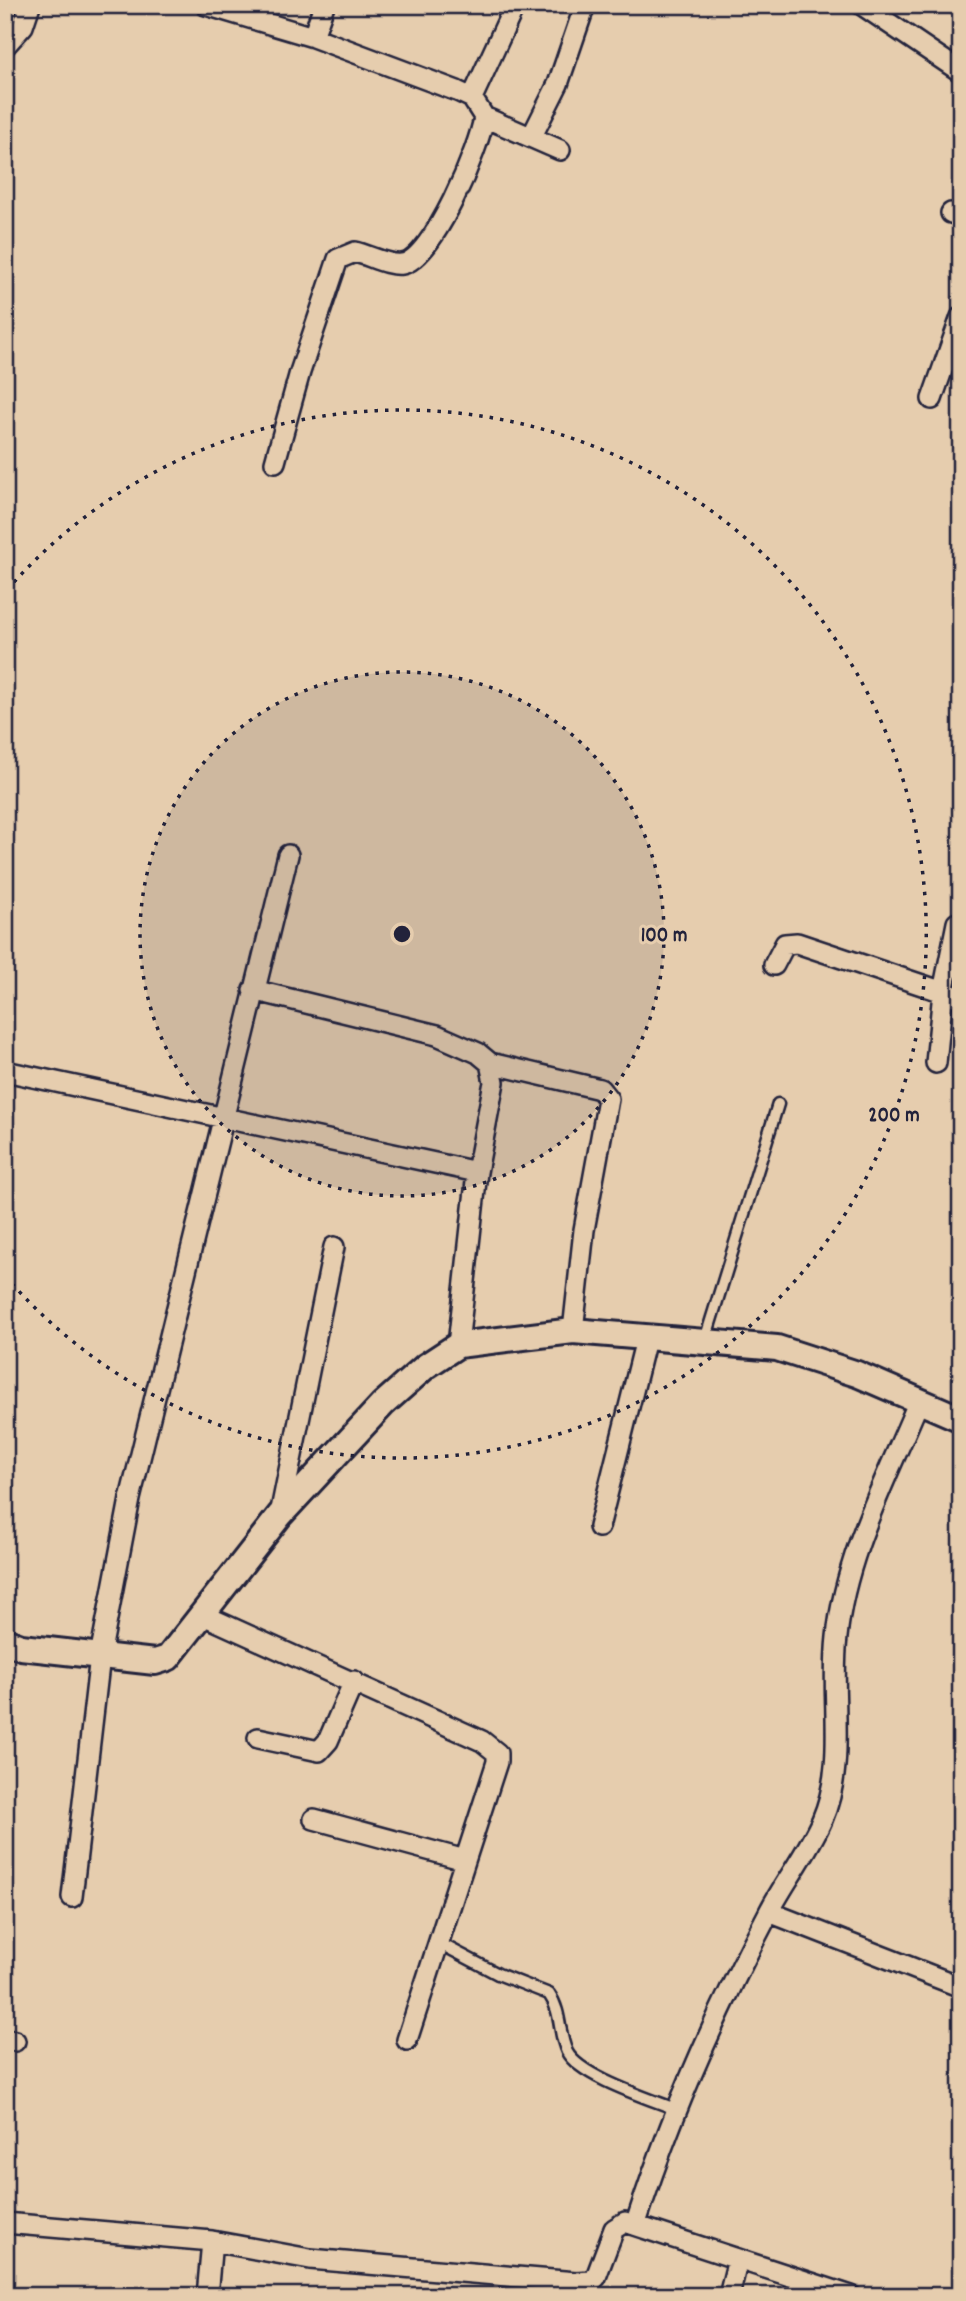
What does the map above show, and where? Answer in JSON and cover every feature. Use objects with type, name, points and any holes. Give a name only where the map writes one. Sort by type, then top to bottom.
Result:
[{"type":"street","points":[[5,46],[23,26],[30,5]]},
{"type":"street","points":[[206,5],[313,37],[472,98],[484,117],[560,150]]},
{"type":"street","points":[[313,37],[324,5]]},
{"type":"street","points":[[472,98],[515,5]]},
{"type":"street","points":[[532,136],[566,65],[585,5]]},
{"type":"street","points":[[862,5],[961,72]]},
{"type":"street","points":[[275,462],[300,372],[338,259],[355,252],[393,264],[413,260],[431,240],[440,222],[478,140],[484,117]]},
{"type":"street","points":[[932,399],[961,317]]},
{"type":"street","points":[[72,1897],[100,1656],[130,1499],[288,855]]},
{"type":"street","points":[[936,1063],[952,995],[957,923]]},
{"type":"street","points":[[774,965],[785,944],[797,943],[952,995]]},
{"type":"street","points":[[253,990],[437,1035],[478,1053],[490,1063],[600,1089],[608,1099],[584,1230],[573,1331]]},
{"type":"street","points":[[458,1345],[477,1172],[494,1082],[490,1063]]},
{"type":"street","points":[[5,1071],[477,1172]]},
{"type":"street","points":[[280,1515],[334,1247]]},
{"type":"street","points":[[5,1641],[21,1647],[155,1662],[169,1658],[280,1515],[383,1404],[426,1366],[458,1345],[573,1331],[776,1348],[857,1374],[918,1403],[961,1419]]},
{"type":"street","points":[[599,1527],[646,1339]]},
{"type":"street","points":[[636,2223],[678,2110],[769,1912],[822,1820],[836,1766],[836,1638],[844,1592],[858,1549],[918,1403]]},
{"type":"street","points":[[201,1614],[482,1741],[497,1753],[497,1762],[407,2040]]},
{"type":"street","points":[[258,1738],[319,1751],[328,1741],[354,1681]]},
{"type":"street","points":[[314,1819],[465,1860]]},
{"type":"street","points":[[769,1912],[961,1987]]},
{"type":"street","points":[[5,2223],[212,2241],[310,2259],[576,2282],[591,2288],[614,2229],[625,2222],[636,2223],[851,2296]]},
{"type":"street","points":[[207,2296],[212,2241]]},
{"type":"street","points":[[729,2296],[738,2259]]},
{"type":"lane","points":[[705,1340],[778,1104]]},
{"type":"lane","points":[[439,1943],[498,1974],[549,1994],[558,2010],[565,2047],[575,2063],[678,2110]]}]
